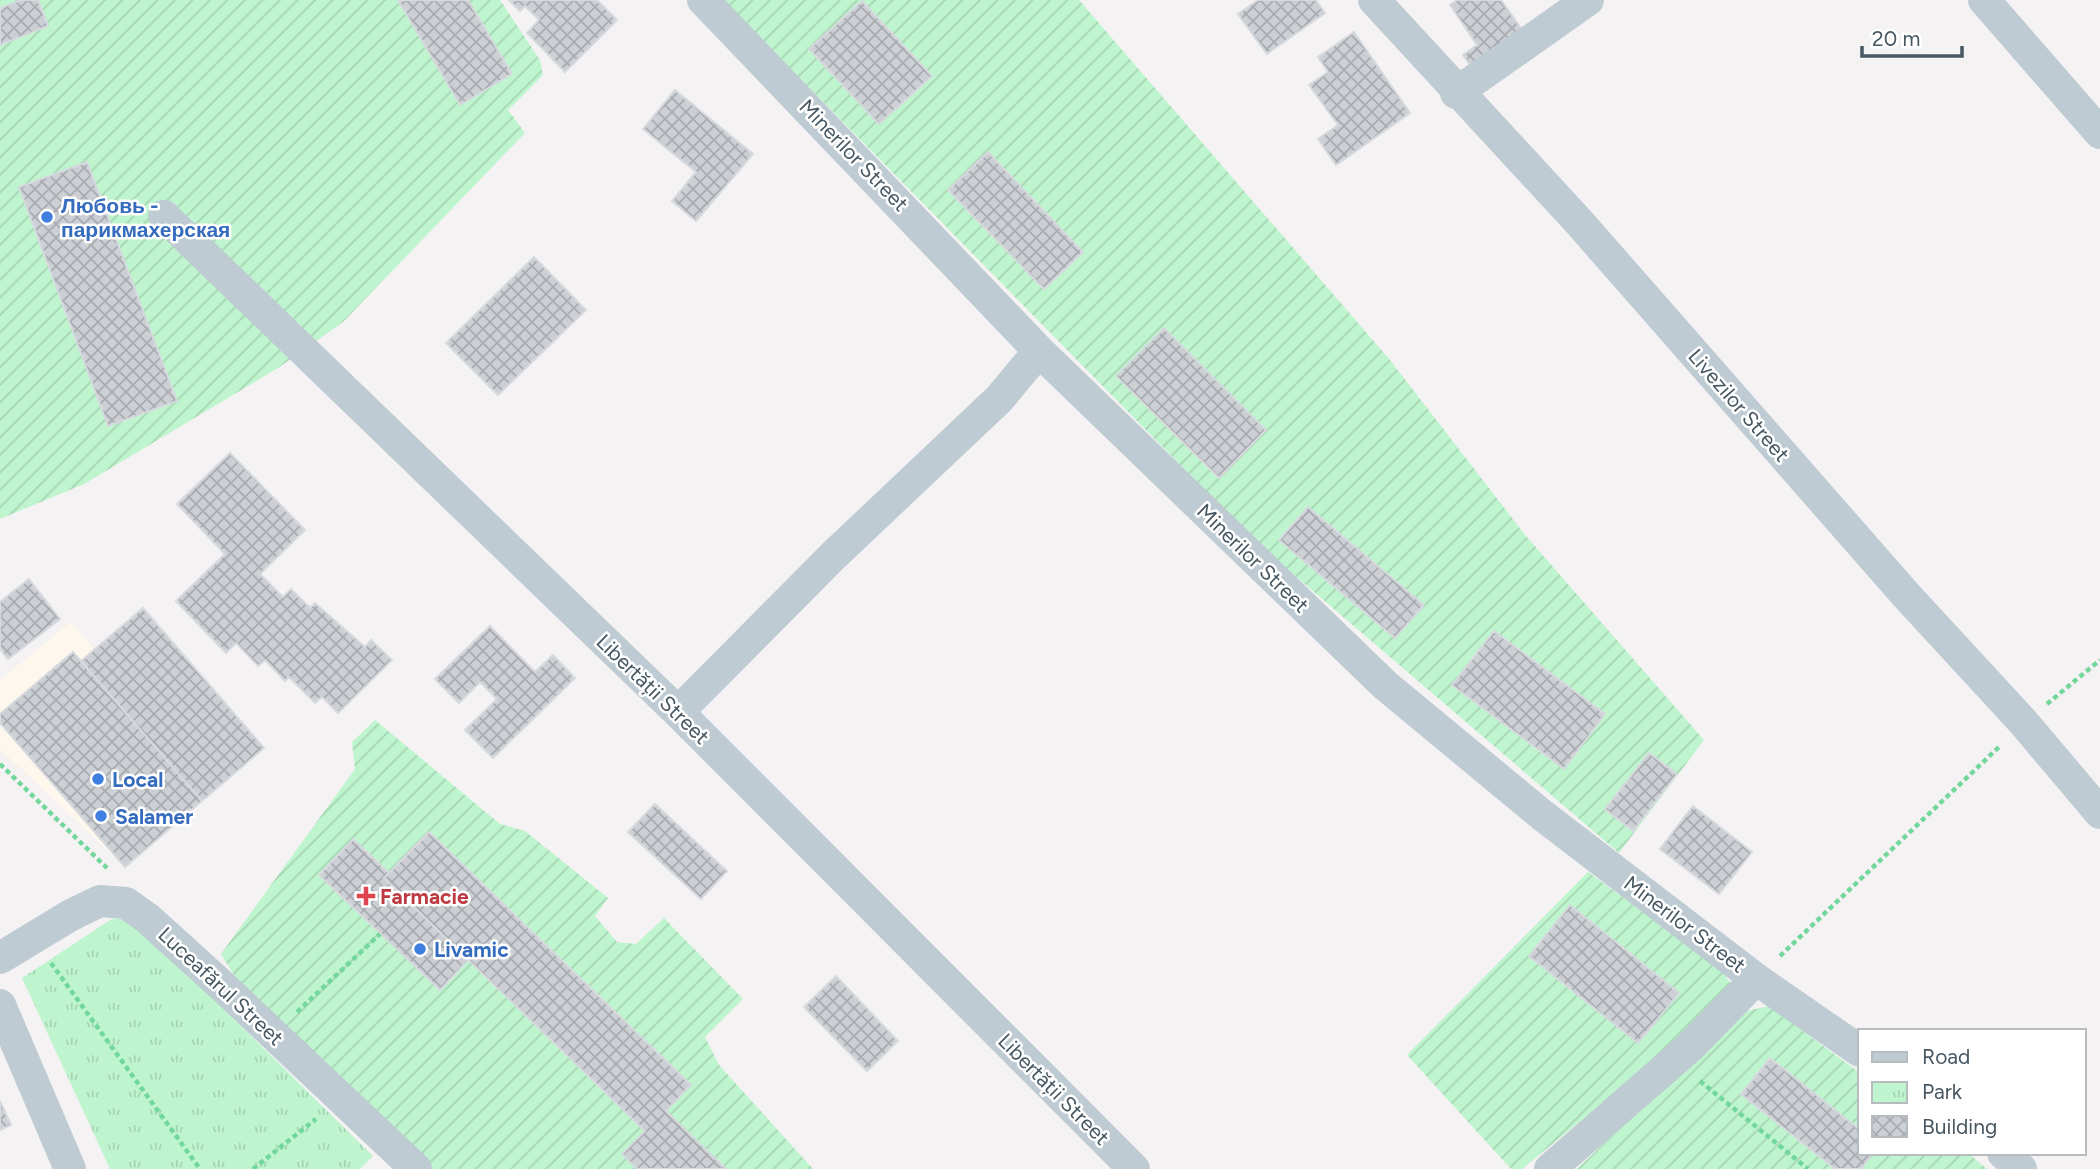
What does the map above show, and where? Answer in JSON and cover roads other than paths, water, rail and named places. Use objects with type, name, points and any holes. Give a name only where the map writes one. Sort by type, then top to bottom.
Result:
[{"type":"street","name":"Minerilor Street","points":[[703,0],[1039,351],[1385,685],[1542,816],[1756,979],[1858,1050]]},
{"type":"street","name":"Livezilor Street","points":[[1374,0],[1456,93],[1579,222],[1906,595],[2024,723],[2100,813]]},
{"type":"street","points":[[1456,93],[1588,0]]},
{"type":"street","points":[[1984,0],[2100,133]]},
{"type":"street","name":"Libertății Street","points":[[164,216],[678,712],[1134,1169]]},
{"type":"street","points":[[678,712],[834,555],[999,399],[1039,351]]},
{"type":"street","name":"Luceafărul Street","points":[[0,958],[34,940],[71,915],[100,901],[125,903],[147,918],[274,1034],[416,1169]]},
{"type":"street","points":[[1550,1169],[1675,1060],[1756,979]]},
{"type":"street","points":[[0,1005],[70,1169]]},
{"type":"street","points":[[2005,1155],[2021,1169]]},
{"type":"place","name":"Любовь - парикмахерская","points":[[47,217]]},
{"type":"place","name":"Local","points":[[98,779]]},
{"type":"place","name":"Salamer","points":[[101,816]]},
{"type":"place","name":"Farmacie","points":[[366,896]]},
{"type":"place","name":"Livamic","points":[[420,949]]}]
